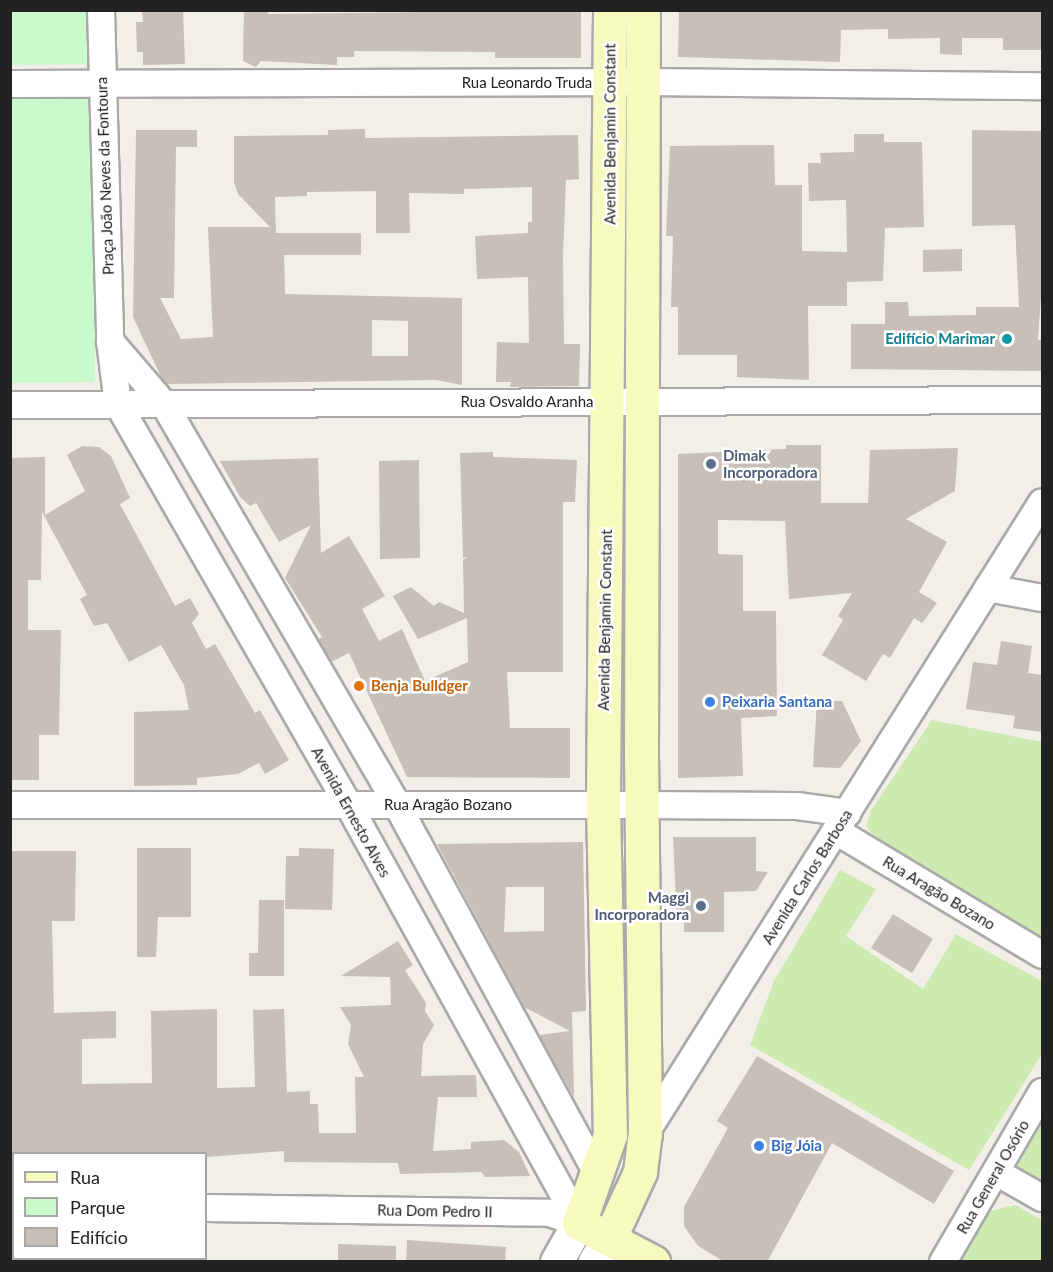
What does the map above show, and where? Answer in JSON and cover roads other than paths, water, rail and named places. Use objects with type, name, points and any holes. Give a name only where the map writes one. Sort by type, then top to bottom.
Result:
[{"type":"main road","name":"Avenida Benjamin Constant","points":[[595,1238],[598,1174],[610,1135],[603,804],[610,10]]},
{"type":"main road","points":[[643,10],[640,402],[645,1134]]},
{"type":"main road","points":[[595,1238],[615,1177],[623,1143],[617,1114],[619,962],[606,932]]},
{"type":"main road","name":"Avenida Carlos Barbosa","points":[[595,1238],[640,1172],[645,1134]]},
{"type":"main road","name":"Rua Dom Pedro II","points":[[595,1238],[653,1262]]},
{"type":"street","name":"Praça João Neves da Fontoura","points":[[101,10],[110,341],[118,404]]},
{"type":"street","name":"Rua Leonardo Truda","points":[[10,84],[644,82],[1042,86]]},
{"type":"street","points":[[110,341],[164,404],[397,805],[598,1174]]},
{"type":"street","name":"Rua Osvaldo Aranha","points":[[10,405],[1042,400]]},
{"type":"street","name":"Avenida Ernesto Alves","points":[[118,404],[595,1238]]},
{"type":"street","name":"Avenida Carlos Barbosa","points":[[645,1134],[1042,502]]},
{"type":"street","points":[[988,588],[1042,598]]},
{"type":"street","name":"Rua Aragão Bozano","points":[[10,805],[797,806],[842,822],[1042,955]]},
{"type":"street","name":"Rua General Osório","points":[[944,1262],[1042,1092]]},
{"type":"street","points":[[996,1172],[1042,1198]]},
{"type":"street","name":"Rua Dom Pedro II","points":[[207,1208],[549,1213],[595,1238]]},
{"type":"street","name":"Avenida Carlos Barbosa","points":[[557,1262],[595,1238]]},
{"type":"place","name":"Edifício Marimar","points":[[1007,339]]},
{"type":"place","name":"Dimak Incorporadora","points":[[711,464]]},
{"type":"place","name":"Benja Bulldger","points":[[359,686]]},
{"type":"place","name":"Peixaria Santana","points":[[710,702]]},
{"type":"place","name":"Maggi Incorporadora","points":[[701,906]]},
{"type":"place","name":"Big Jóia","points":[[759,1146]]}]
